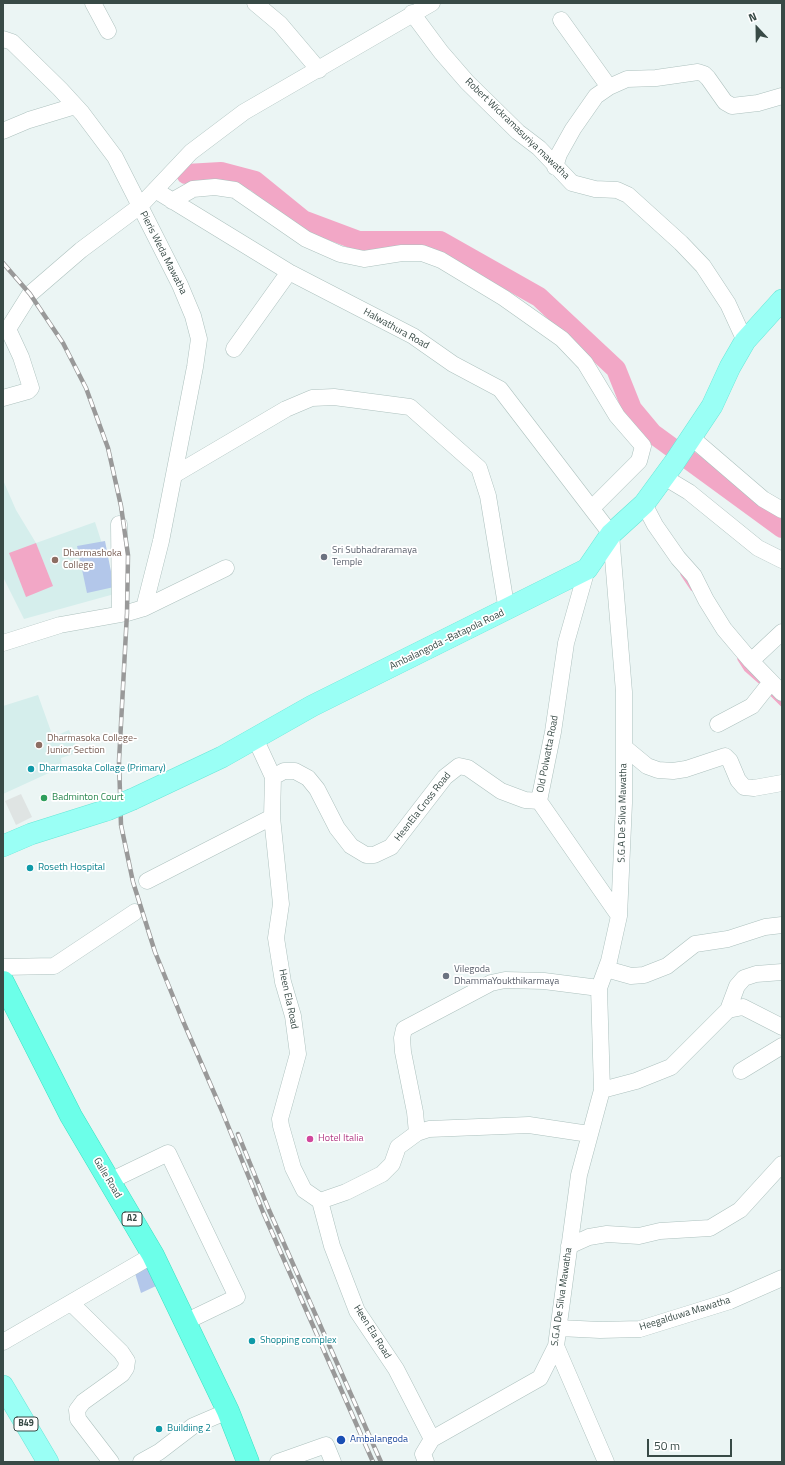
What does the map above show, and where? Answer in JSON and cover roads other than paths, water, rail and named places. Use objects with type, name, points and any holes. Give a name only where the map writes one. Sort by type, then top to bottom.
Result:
[{"type":"highway","name":"Galle Road","points":[[3,982],[71,1116],[153,1255],[228,1411],[248,1462]]},
{"type":"main road","name":"Ambalangoda -Batapola Road","points":[[3,846],[31,834],[107,810],[177,779],[312,706],[507,611],[587,570],[612,534],[644,504],[669,470],[712,406],[730,367],[745,341],[782,300]]},
{"type":"main road","name":"B49","points":[[3,1386],[48,1462]]},
{"type":"street","points":[[93,3],[108,31]]},
{"type":"street","points":[[255,3],[280,24],[319,70]]},
{"type":"street","name":"Pieris Weda Mawatha","points":[[144,608],[161,541],[199,339],[193,316],[180,285],[140,206],[191,152],[244,112],[319,70],[412,13],[432,3]]},
{"type":"street","name":"Robert Wickramasuriya mawatha","points":[[412,13],[441,52],[467,82],[518,132],[539,148],[555,167],[572,182],[595,188],[617,190],[628,195],[703,266],[728,304],[745,341]]},
{"type":"street","points":[[561,20],[609,87]]},
{"type":"street","points":[[3,398],[28,391],[31,388],[21,357],[8,329],[30,294],[81,250],[140,206],[115,157],[82,113],[12,42],[5,38]]},
{"type":"street","points":[[555,167],[559,154],[596,96],[609,87],[627,79],[698,72],[704,74],[725,102],[732,106],[758,103],[782,96]]},
{"type":"street","points":[[3,131],[29,120],[75,106]]},
{"type":"street","points":[[172,201],[193,189],[215,187],[235,190],[306,239],[340,254],[364,259],[402,253],[422,253],[441,260],[504,298],[562,339],[585,363],[618,416],[643,446],[642,454],[639,460],[592,508]]},
{"type":"street","name":"Halwathura Road","points":[[155,190],[289,272],[413,336],[453,364],[500,389],[612,534]]},
{"type":"street","points":[[234,350],[289,272]]},
{"type":"street","points":[[174,474],[286,408],[312,398],[334,397],[410,407],[479,468],[488,496],[507,611]]},
{"type":"street","points":[[690,440],[763,499],[782,510]]},
{"type":"street","points":[[669,470],[689,492],[758,548],[782,560]]},
{"type":"street","points":[[644,504],[655,525],[678,558],[694,576],[706,600],[724,629],[776,688],[752,706],[718,724]]},
{"type":"street","points":[[119,524],[123,614]]},
{"type":"street","name":"S.G.A De Silva Mawatha","points":[[432,1438],[540,1378],[556,1346],[579,1175],[602,1090],[599,988],[606,970],[619,916],[622,868],[624,692],[612,534]]},
{"type":"street","points":[[3,643],[60,625],[123,614],[144,608],[226,568]]},
{"type":"street","name":"Old Polwatta Road","points":[[587,570],[566,643],[553,732],[539,801],[619,916]]},
{"type":"street","points":[[751,661],[782,632]]},
{"type":"street","name":"Heen Ela Road","points":[[255,738],[273,777],[272,817],[281,904],[276,938],[284,982],[293,1016],[298,1054],[280,1119],[293,1168],[304,1190],[320,1201],[332,1246],[357,1311],[396,1369],[432,1438]]},
{"type":"street","points":[[624,747],[647,766],[658,770],[673,771],[686,769],[725,756],[730,761],[741,785],[744,788],[754,788],[782,783]]},
{"type":"street","name":"HeenEla Cross Road","points":[[273,777],[284,771],[295,770],[308,778],[317,789],[337,828],[351,846],[366,856],[374,855],[391,848],[445,777],[459,766],[468,768],[501,791],[525,800],[539,801]]},
{"type":"street","points":[[147,881],[272,817]]},
{"type":"street","points":[[3,967],[54,966],[135,912]]},
{"type":"street","points":[[606,970],[631,976],[644,975],[667,966],[695,944],[728,939],[765,927],[782,925]]},
{"type":"street","points":[[602,1090],[636,1081],[671,1067],[728,1010],[737,986],[744,978],[756,974],[782,972]]},
{"type":"street","points":[[417,1133],[415,1112],[403,1052],[402,1038],[404,1030],[491,983],[504,980],[544,982],[599,988]]},
{"type":"street","points":[[728,1010],[743,1007],[781,1029]]},
{"type":"street","points":[[741,1072],[782,1046]]},
{"type":"street","points":[[320,1201],[346,1192],[382,1174],[392,1164],[398,1148],[417,1133],[429,1130],[468,1127],[529,1126],[589,1134]]},
{"type":"street","points":[[110,1182],[168,1153],[237,1298],[185,1322]]},
{"type":"street","points":[[569,1246],[589,1237],[607,1234],[638,1236],[660,1231],[710,1228],[740,1210],[782,1164]]},
{"type":"street","points":[[3,1342],[153,1255]]},
{"type":"street","name":"Heegalduwa Mawatha","points":[[559,1328],[600,1330],[640,1329],[730,1301],[782,1278]]},
{"type":"street","points":[[71,1303],[121,1352],[126,1360],[126,1368],[122,1374],[83,1402],[77,1410],[78,1419],[111,1462]]},
{"type":"street","points":[[556,1346],[606,1462]]},
{"type":"street","points":[[141,1462],[159,1452],[193,1426],[228,1411]]},
{"type":"street","points":[[426,1462],[423,1454],[432,1438]]},
{"type":"street","points":[[278,1462],[326,1445],[333,1462]]},
{"type":"waterway","points":[[186,174],[221,172],[255,181],[303,220],[359,241],[440,241],[539,297],[616,369],[632,409],[652,433],[782,528]]},
{"type":"waterway","points":[[682,574],[692,589]]},
{"type":"waterway","points":[[739,659],[746,670],[763,685]]},
{"type":"waterway","points":[[768,691],[782,705]]},
{"type":"railway","points":[[3,263],[30,294],[63,343],[86,388],[108,448],[121,506],[128,555],[127,613],[119,761],[121,825],[133,882],[155,952],[183,1021],[222,1111],[263,1212],[373,1462]]},
{"type":"railway","points":[[238,1134],[269,1210],[381,1462]]},
{"type":"place","name":"Sri Subhadraramaya Temple","points":[[324,557]]},
{"type":"place","name":"Dharmashoka College","points":[[55,560]]},
{"type":"place","name":"Dharmasoka College- Junior Section","points":[[39,745]]},
{"type":"place","name":"Dharmasoka Collage (Primary)","points":[[31,769]]},
{"type":"place","name":"Badminton Court","points":[[44,798]]},
{"type":"place","name":"Roseth Hospital","points":[[30,868]]},
{"type":"place","name":"Vilegoda DhammaYoukthikarmaya","points":[[446,976]]},
{"type":"place","name":"Hotel Italia","points":[[310,1139]]},
{"type":"place","name":"Shopping complex","points":[[252,1341]]},
{"type":"place","name":"Buildiing 2","points":[[159,1429]]},
{"type":"place","name":"Ambalangoda","points":[[341,1440]]}]
